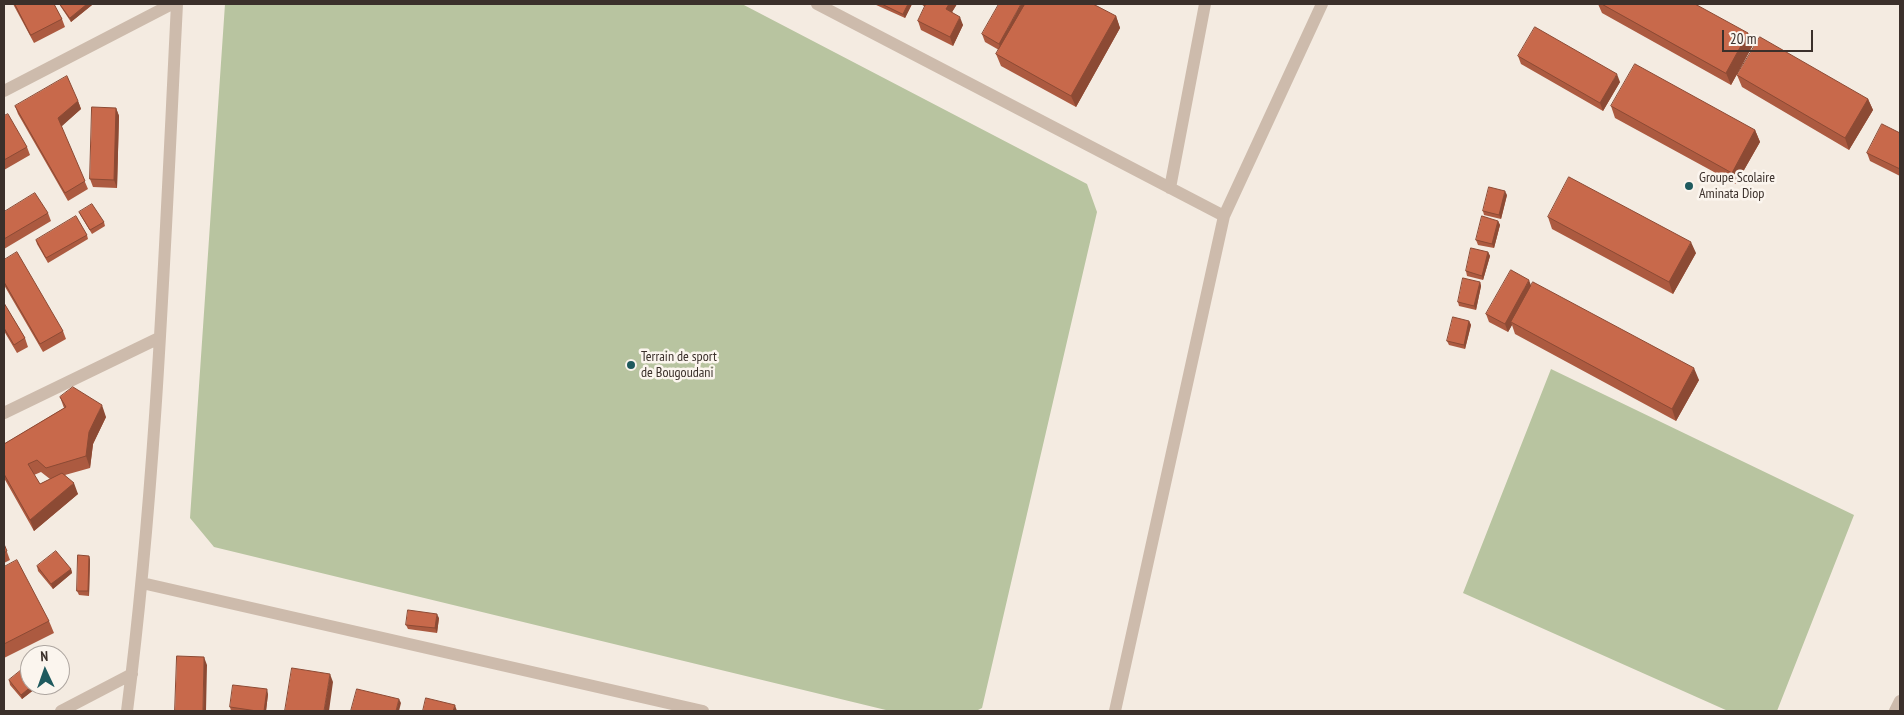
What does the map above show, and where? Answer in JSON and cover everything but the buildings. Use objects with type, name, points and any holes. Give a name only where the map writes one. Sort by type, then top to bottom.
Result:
[{"type":"street","points":[[4,91],[172,4]]},
{"type":"street","points":[[128,711],[142,583],[160,338],[177,4]]},
{"type":"street","points":[[817,4],[1224,216]]},
{"type":"street","points":[[1170,188],[1204,4]]},
{"type":"street","points":[[1115,711],[1224,216],[1322,4]]},
{"type":"street","points":[[4,413],[160,338]]},
{"type":"street","points":[[142,583],[703,711]]},
{"type":"street","points":[[61,711],[132,674]]},
{"type":"street","points":[[1895,711],[1900,701]]},
{"type":"green space","name":"Terrain de sport de Bougoudani","points":[[225,4],[742,4],[1087,184],[1097,212],[982,708],[976,711],[890,711],[214,547],[190,518]]},
{"type":"green space","points":[[1551,369],[1854,515],[1777,711],[1728,711],[1463,593]]},
{"type":"place","name":"Groupe Scolaire Aminata Diop","points":[[1689,186]]},
{"type":"place","name":"Terrain de sport de Bougoudani","points":[[631,365]]}]
